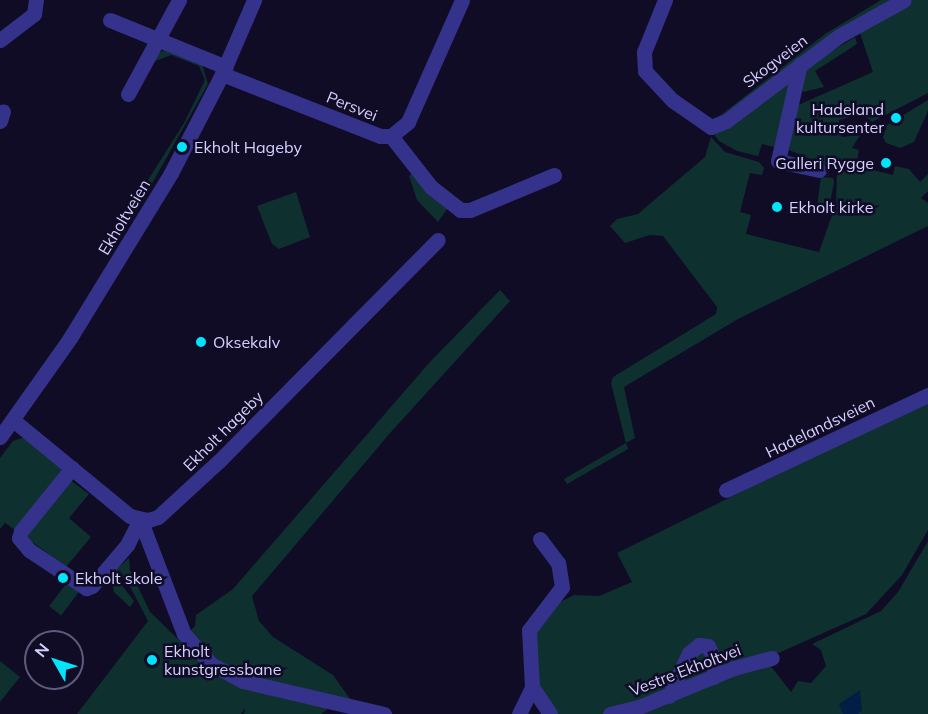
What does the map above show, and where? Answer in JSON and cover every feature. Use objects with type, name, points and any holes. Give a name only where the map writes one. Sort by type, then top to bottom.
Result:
[{"type":"street","points":[[0,40],[34,14],[36,0]]},
{"type":"street","points":[[128,94],[179,0]]},
{"type":"street","name":"Ekholtveien","points":[[0,437],[104,285],[171,173],[224,70],[254,0]]},
{"type":"street","name":"Persvei","points":[[110,20],[380,136],[391,135],[408,122],[462,0]]},
{"type":"street","name":"Skogveien","points":[[665,0],[644,52],[645,71],[672,100],[704,126],[716,126],[800,64],[904,0]]},
{"type":"street","points":[[800,64],[778,161],[819,171]]},
{"type":"street","points":[[391,135],[432,187],[460,210],[470,210],[554,175]]},
{"type":"street","name":"Ekholt hageby","points":[[140,519],[158,517],[177,502],[438,240]]},
{"type":"street","name":"Hadelandsveien","points":[[726,490],[928,395]]},
{"type":"street","points":[[13,420],[120,508],[140,519],[184,634],[211,663],[243,681],[384,714]]},
{"type":"street","points":[[72,468],[21,531],[19,538],[29,550],[86,588],[92,586],[127,545],[140,519]]},
{"type":"street","points":[[519,714],[532,687],[529,630],[562,587],[558,562],[540,539]]},
{"type":"street","points":[[669,696],[689,653],[699,645],[708,646],[716,661],[714,677]]},
{"type":"street","name":"Vestre Ekholtvei","points":[[610,714],[669,696],[714,677],[772,658]]},
{"type":"street","points":[[532,687],[550,714]]},
{"type":"green space","points":[[881,0],[893,0],[713,121],[825,34]]},
{"type":"green space","points":[[913,0],[928,0],[928,93],[872,122],[862,114],[839,120],[842,137],[860,135],[852,148],[859,150],[856,166],[893,175],[895,166],[909,169],[920,182],[928,174],[928,191],[921,198],[928,203],[928,226],[738,319],[624,387],[635,438],[626,443],[611,383],[613,377],[716,314],[717,307],[663,236],[650,235],[625,243],[610,226],[617,219],[638,214],[705,157],[711,137],[725,152],[759,162],[764,168],[762,175],[750,173],[740,212],[751,215],[746,234],[819,252],[836,204],[837,170],[789,150],[796,106],[873,72],[859,30]]},
{"type":"green space","points":[[855,37],[857,44],[815,71],[824,87],[803,92],[800,86],[804,68]]},
{"type":"green space","points":[[167,49],[202,64],[208,84],[132,219],[151,183],[148,180],[184,123],[205,80],[199,66],[171,55],[155,61],[157,54]]},
{"type":"green space","points":[[798,72],[774,147],[762,144],[758,156],[737,151],[719,141],[714,134]]},
{"type":"green space","points":[[928,100],[928,111],[914,142],[900,148],[886,143],[883,137],[887,125]]},
{"type":"green space","points":[[413,173],[447,209],[438,222],[417,200],[409,176]]},
{"type":"green space","points":[[821,177],[833,178],[834,183],[830,203],[816,213]]},
{"type":"green space","points":[[296,192],[310,237],[279,249],[272,244],[257,206]]},
{"type":"green space","points":[[500,290],[510,301],[391,432],[252,596],[259,621],[273,637],[333,675],[353,703],[330,707],[321,714],[244,714],[245,708],[241,714],[77,714],[148,621],[124,575],[121,584],[134,601],[130,607],[114,592],[110,575],[129,558],[130,570],[150,612],[180,641],[195,626],[196,615],[233,589],[429,363]]},
{"type":"green space","points":[[928,400],[928,530],[902,575],[866,614],[765,659],[791,692],[798,681],[811,683],[826,666],[821,650],[812,644],[881,611],[898,592],[928,541],[928,714],[554,714],[538,687],[530,646],[537,623],[552,606],[574,595],[599,596],[632,582],[617,553]]},
{"type":"green space","points":[[25,437],[61,465],[61,474],[15,530],[5,523],[0,529],[0,458],[13,441]]},
{"type":"green space","points":[[626,443],[628,449],[567,484],[564,479]]},
{"type":"green space","points":[[70,480],[89,494],[69,518],[91,537],[66,567],[27,538],[29,529]]},
{"type":"green space","points":[[69,580],[81,589],[61,615],[49,606]]},
{"type":"green space","points":[[0,661],[20,677],[0,702]]},
{"type":"water","points":[[860,690],[862,710],[858,714],[843,714],[839,704]]},
{"type":"place","name":"Hadeland kultursenter","points":[[896,118]]},
{"type":"place","name":"Ekholt Hageby","points":[[182,147]]},
{"type":"place","name":"Galleri Rygge","points":[[886,163]]},
{"type":"place","name":"Ekholt kirke","points":[[777,207]]},
{"type":"place","name":"Oksekalv","points":[[201,342]]},
{"type":"place","name":"Ekholt skole","points":[[63,578]]},
{"type":"place","name":"Ekholt kunstgressbane","points":[[152,660]]}]
